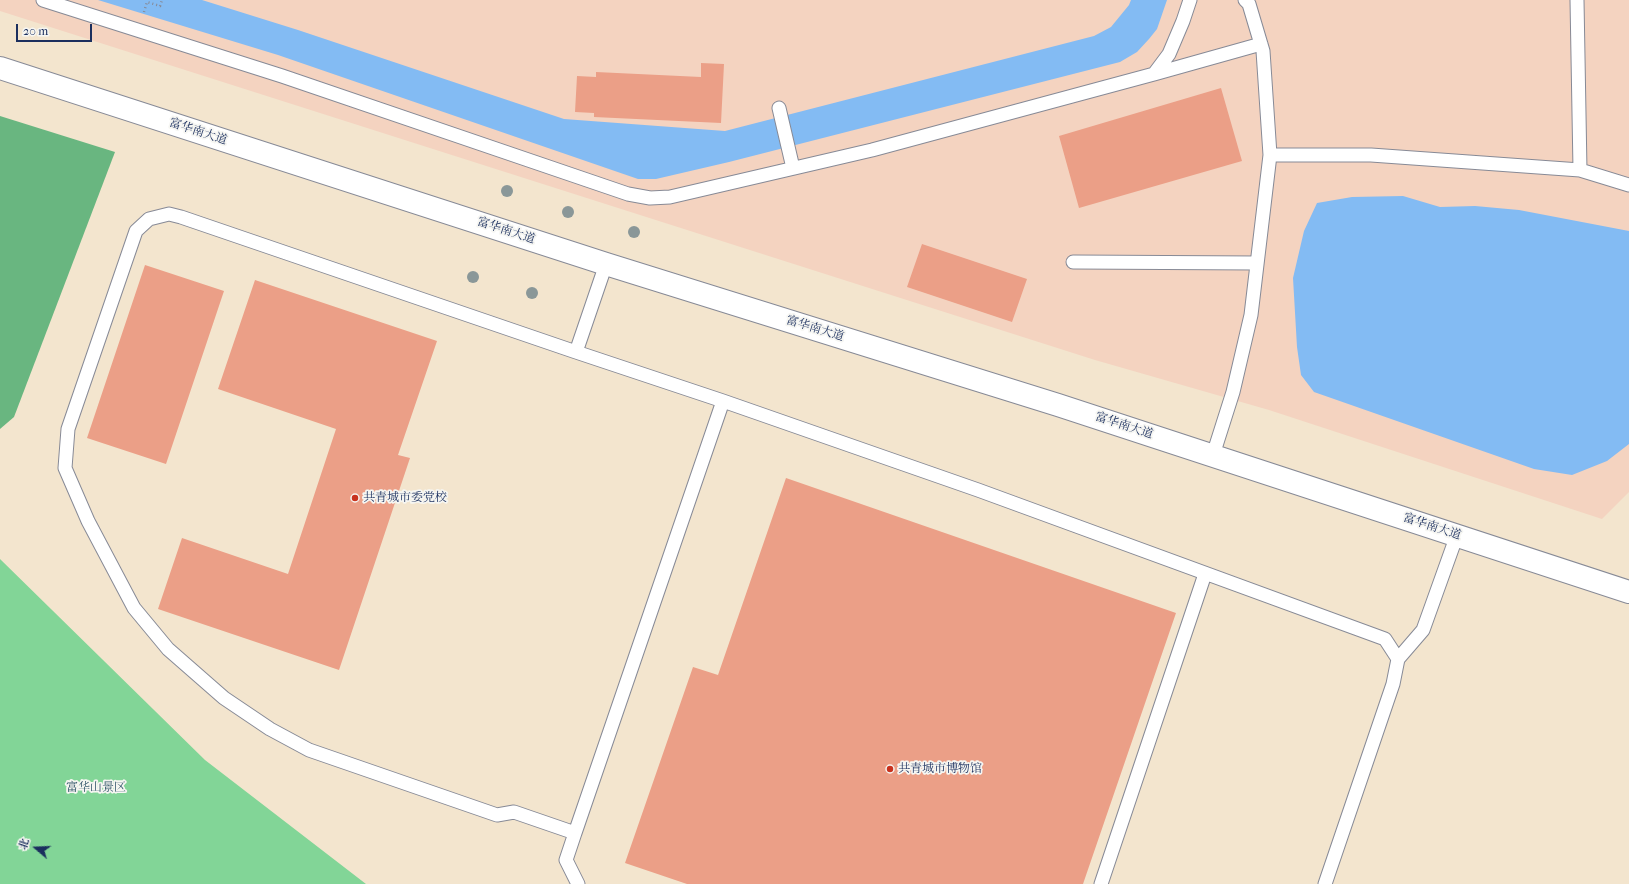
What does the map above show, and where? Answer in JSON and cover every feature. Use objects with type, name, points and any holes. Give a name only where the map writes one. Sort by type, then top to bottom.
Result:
[{"type":"main road","name":"富华南大道","points":[[0,68],[606,264],[1058,404],[1629,592]]},
{"type":"lane","points":[[43,0],[290,78],[628,194],[650,198],[670,197],[872,150],[1261,44]]},
{"type":"lane","points":[[1154,74],[1168,54],[1183,21],[1190,0]]},
{"type":"lane","points":[[1213,455],[1233,392],[1251,315],[1270,155],[1263,51],[1249,4],[1245,0]]},
{"type":"lane","points":[[1577,0],[1580,170]]},
{"type":"lane","points":[[780,108],[794,168]]},
{"type":"lane","points":[[1270,155],[1371,155],[1580,170],[1629,185]]},
{"type":"lane","points":[[575,833],[514,812],[497,815],[309,750],[270,729],[224,698],[168,649],[134,608],[88,521],[65,468],[68,429],[136,231],[149,219],[169,214],[723,401],[978,490],[1385,639],[1398,658]]},
{"type":"lane","points":[[1073,262],[1258,263]]},
{"type":"lane","points":[[576,352],[606,264]]},
{"type":"lane","points":[[578,884],[566,860],[723,401]]},
{"type":"lane","points":[[1325,884],[1393,684],[1398,658],[1423,630],[1457,535]]},
{"type":"lane","points":[[1101,884],[1205,574]]},
{"type":"shaded area","points":[[0,0],[1629,0],[1629,492],[1602,519],[1269,410],[1095,360],[0,11]]},
{"type":"green space","points":[[0,116],[115,152],[14,417],[0,429]]},
{"type":"green space","name":"富华山景区","points":[[0,559],[205,760],[366,884],[0,884]]},
{"type":"water","points":[[98,0],[202,0],[298,30],[564,119],[725,131],[1094,36],[1111,27],[1129,5],[1131,0],[1167,0],[1157,29],[1137,52],[1120,62],[729,162],[656,179],[638,179],[278,55]]},
{"type":"water","points":[[1403,196],[1440,207],[1475,206],[1519,210],[1629,231],[1629,444],[1607,461],[1572,475],[1534,469],[1314,392],[1301,375],[1297,347],[1293,278],[1304,231],[1317,203],[1352,197]]},
{"type":"building","points":[[701,63],[724,64],[721,123],[594,117],[594,113],[575,112],[577,76],[596,77],[596,72],[701,77]]},
{"type":"building","points":[[1221,88],[1242,161],[1079,208],[1059,136]]},
{"type":"building","points":[[922,244],[1027,279],[1012,322],[907,287]]},
{"type":"building","points":[[145,265],[224,291],[166,464],[87,438]]},
{"type":"building","name":"共青城市委党校","points":[[255,280],[437,341],[398,455],[410,458],[339,670],[158,609],[182,538],[288,574],[336,429],[218,389]]},
{"type":"building","name":"共青城市博物馆","points":[[786,478],[1176,613],[1083,884],[687,884],[625,863],[693,667],[718,675]]},
{"type":"place","name":"共青城市委党校","points":[[355,498]]},
{"type":"place","name":"共青城市博物馆","points":[[890,769]]}]
